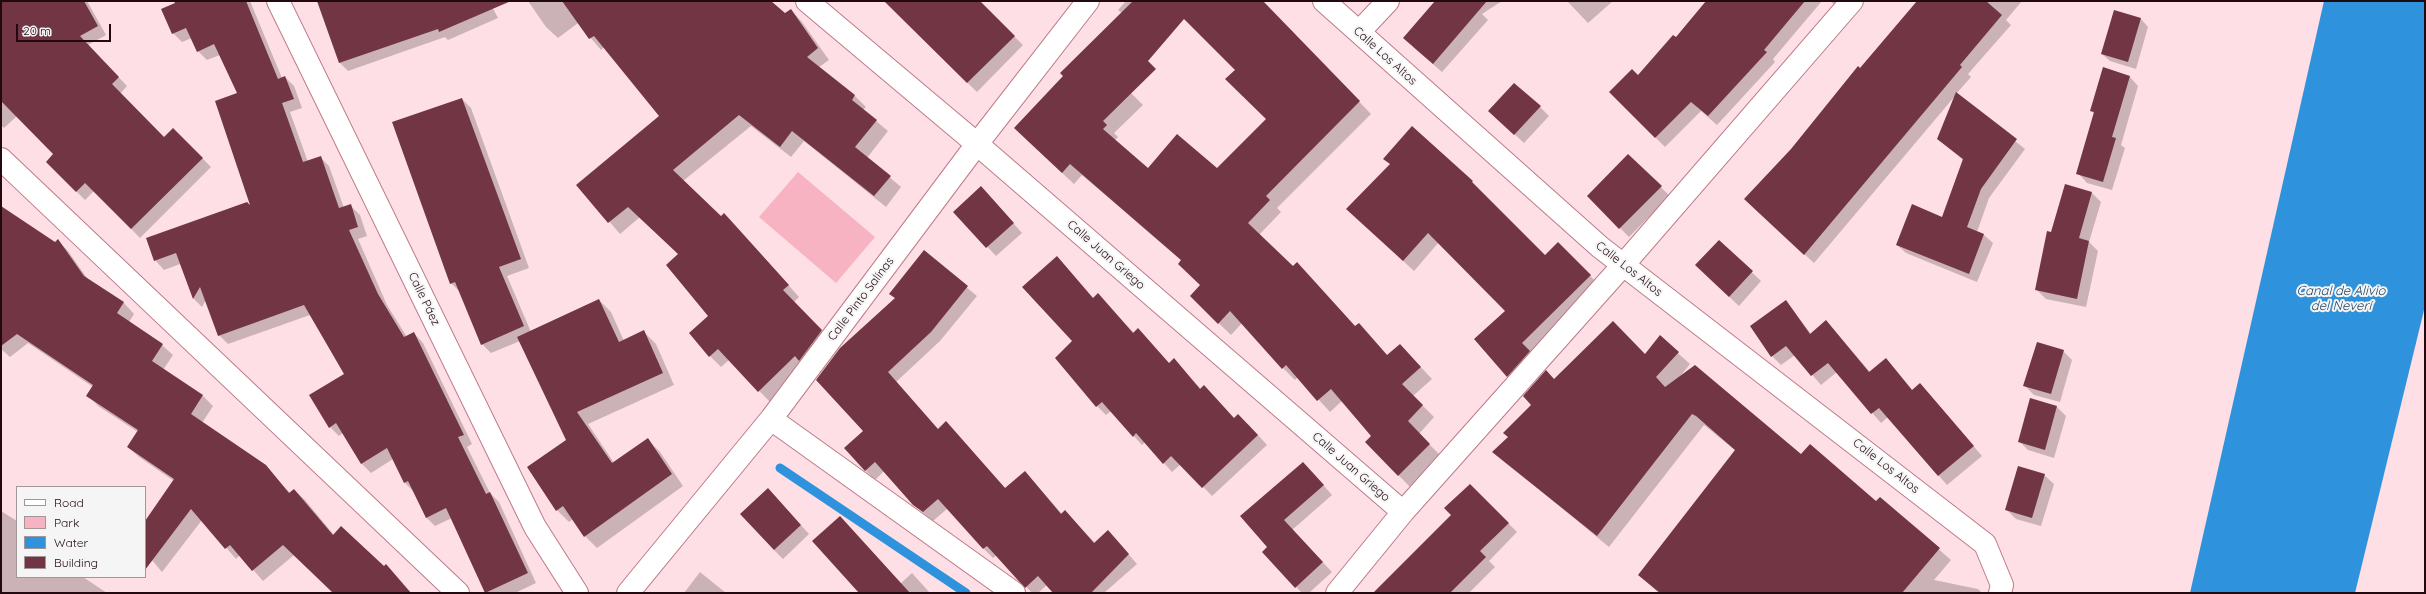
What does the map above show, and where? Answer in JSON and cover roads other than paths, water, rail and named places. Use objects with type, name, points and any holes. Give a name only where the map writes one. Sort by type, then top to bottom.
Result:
[{"type":"street","name":"Calle Páez","points":[[278,1],[535,527],[578,593]]},
{"type":"street","name":"Calle Juan Griego","points":[[807,1],[977,144],[1403,512]]},
{"type":"street","name":"Calle Pinto Salinas","points":[[628,593],[771,420],[977,144],[1088,1]]},
{"type":"street","name":"Calle Los Altos","points":[[1324,1],[1600,247],[1952,516],[1985,544],[2002,585],[2000,593]]},
{"type":"street","points":[[1359,32],[1388,1]]},
{"type":"street","points":[[1337,593],[1403,512],[1624,264],[1852,1]]},
{"type":"street","points":[[1,159],[458,593]]},
{"type":"street","points":[[771,420],[1014,593]]},
{"type":"water","name":"Canal de Alivio del Neverí","points":[[2324,1],[2425,1],[2425,306],[2355,593],[2190,593]]},
{"type":"waterway","points":[[780,468],[966,593]]}]
